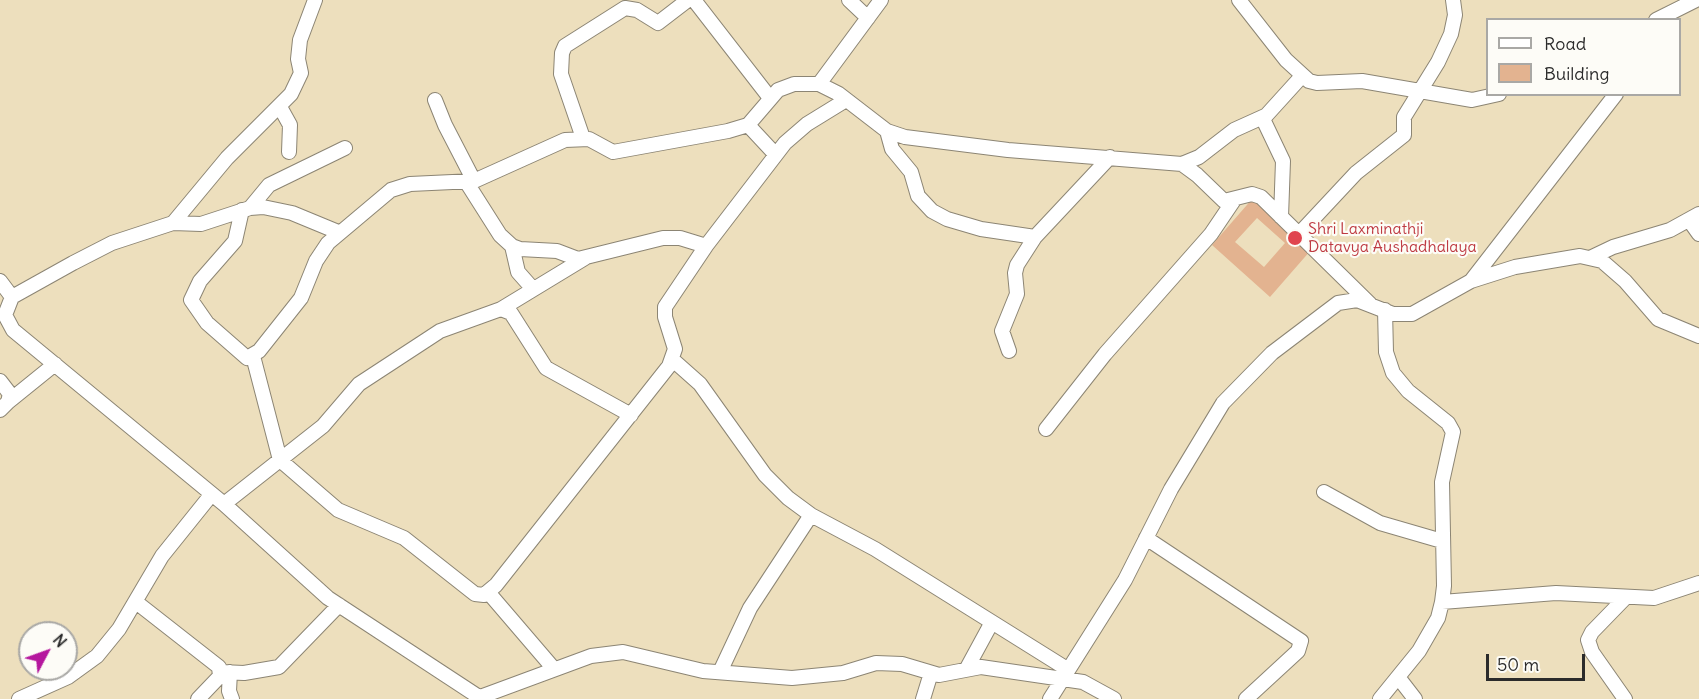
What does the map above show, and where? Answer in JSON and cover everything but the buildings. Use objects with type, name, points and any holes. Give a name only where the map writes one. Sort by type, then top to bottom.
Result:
[{"type":"street","points":[[173,223],[227,158],[291,94],[301,73],[298,59],[300,40],[315,0]]},
{"type":"street","points":[[583,138],[561,74],[562,53],[565,46],[625,8],[637,10],[658,23],[688,0]]},
{"type":"street","points":[[694,0],[770,98]]},
{"type":"street","points":[[849,0],[868,18]]},
{"type":"street","points":[[819,84],[881,0]]},
{"type":"street","points":[[1239,0],[1286,60],[1302,76],[1317,83],[1362,81],[1472,100],[1490,96]]},
{"type":"street","points":[[1299,234],[1356,173],[1404,135],[1403,120],[1421,93],[1451,34],[1455,15],[1453,0]]},
{"type":"street","points":[[1660,18],[1696,0]]},
{"type":"street","points":[[1674,18],[1683,6]]},
{"type":"street","points":[[1182,164],[1199,156],[1234,130],[1265,116],[1302,76]]},
{"type":"street","points":[[345,148],[269,185],[246,209],[236,241],[200,281],[191,300],[198,313],[247,358],[253,356],[301,298],[316,261],[338,232],[378,198],[399,186],[470,182],[552,144],[583,138],[613,152],[728,131],[748,125],[770,98],[786,86],[819,84],[846,100],[887,131],[917,139],[1008,150],[1182,164],[1197,175],[1219,198],[1229,202],[1257,195],[1370,304]]},
{"type":"street","points":[[1471,281],[1614,96]]},
{"type":"street","points":[[435,100],[470,182],[500,235],[512,246],[518,272],[533,289]]},
{"type":"street","points":[[253,356],[280,460],[338,510],[412,543],[475,594],[488,592],[673,360],[675,342],[665,317],[665,307],[706,246],[775,154],[794,134],[846,100]]},
{"type":"street","points":[[280,107],[290,124],[289,152]]},
{"type":"street","points":[[1265,116],[1265,128],[1283,160],[1281,216]]},
{"type":"street","points":[[748,125],[775,154]]},
{"type":"street","points":[[887,131],[892,149],[911,172],[918,196],[932,211],[947,219],[981,229],[1035,237]]},
{"type":"street","points":[[1009,351],[1002,332],[1017,294],[1014,273],[1035,237],[1110,157]]},
{"type":"street","points":[[1046,429],[1105,354],[1211,234],[1234,200]]},
{"type":"street","points":[[6,308],[112,243],[173,223],[201,224],[246,209],[263,207],[292,213],[338,232]]},
{"type":"street","points":[[1592,257],[1612,247],[1670,230],[1694,217],[1699,234]]},
{"type":"street","points":[[512,246],[557,250],[576,259],[673,237],[706,246]]},
{"type":"street","points":[[1050,699],[1125,580],[1206,428],[1240,383],[1272,353],[1329,309],[1346,300],[1370,304],[1404,316],[1412,314],[1471,281],[1515,267],[1580,255],[1602,261],[1618,274],[1658,318],[1699,336]]},
{"type":"street","points":[[224,504],[323,426],[358,384],[440,331],[501,309],[587,257]]},
{"type":"street","points":[[0,281],[6,308],[6,321],[13,330],[224,504],[339,605],[481,698],[591,656],[623,652],[703,671],[814,677],[890,662],[939,675],[967,668],[1064,674]]},
{"type":"street","points":[[501,309],[511,313],[546,368],[631,415]]},
{"type":"street","points":[[1380,699],[1430,633],[1442,602],[1444,586],[1442,482],[1452,429],[1408,391],[1393,373],[1386,352],[1385,310]]},
{"type":"street","points":[[673,360],[700,384],[765,475],[788,498],[811,515],[875,549],[992,622],[1064,674],[1114,699]]},
{"type":"street","points":[[4,406],[55,364]]},
{"type":"street","points":[[0,381],[10,394],[4,406]]},
{"type":"street","points":[[1324,492],[1380,523],[1442,541]]},
{"type":"street","points":[[19,699],[68,677],[84,666],[106,645],[136,602],[162,556],[211,495]]},
{"type":"street","points":[[720,672],[750,608],[811,515]]},
{"type":"street","points":[[1146,538],[1301,641],[1298,651],[1246,699]]},
{"type":"street","points":[[1442,602],[1556,593],[1654,598],[1699,583]]},
{"type":"street","points":[[488,592],[554,669]]},
{"type":"street","points":[[1625,699],[1592,652],[1588,640],[1592,632],[1626,597]]},
{"type":"street","points":[[136,602],[225,672],[244,673],[279,667],[339,605]]},
{"type":"street","points":[[967,668],[992,622]]},
{"type":"street","points":[[198,699],[225,672]]},
{"type":"street","points":[[225,672],[232,699]]},
{"type":"street","points":[[923,699],[931,673]]},
{"type":"street","points":[[1398,677],[1415,699]]},
{"type":"street","points":[[454,699],[465,688]]},
{"type":"place","name":"Shri Laxminathji Datavya Aushadhalaya","points":[[1295,238]]}]
